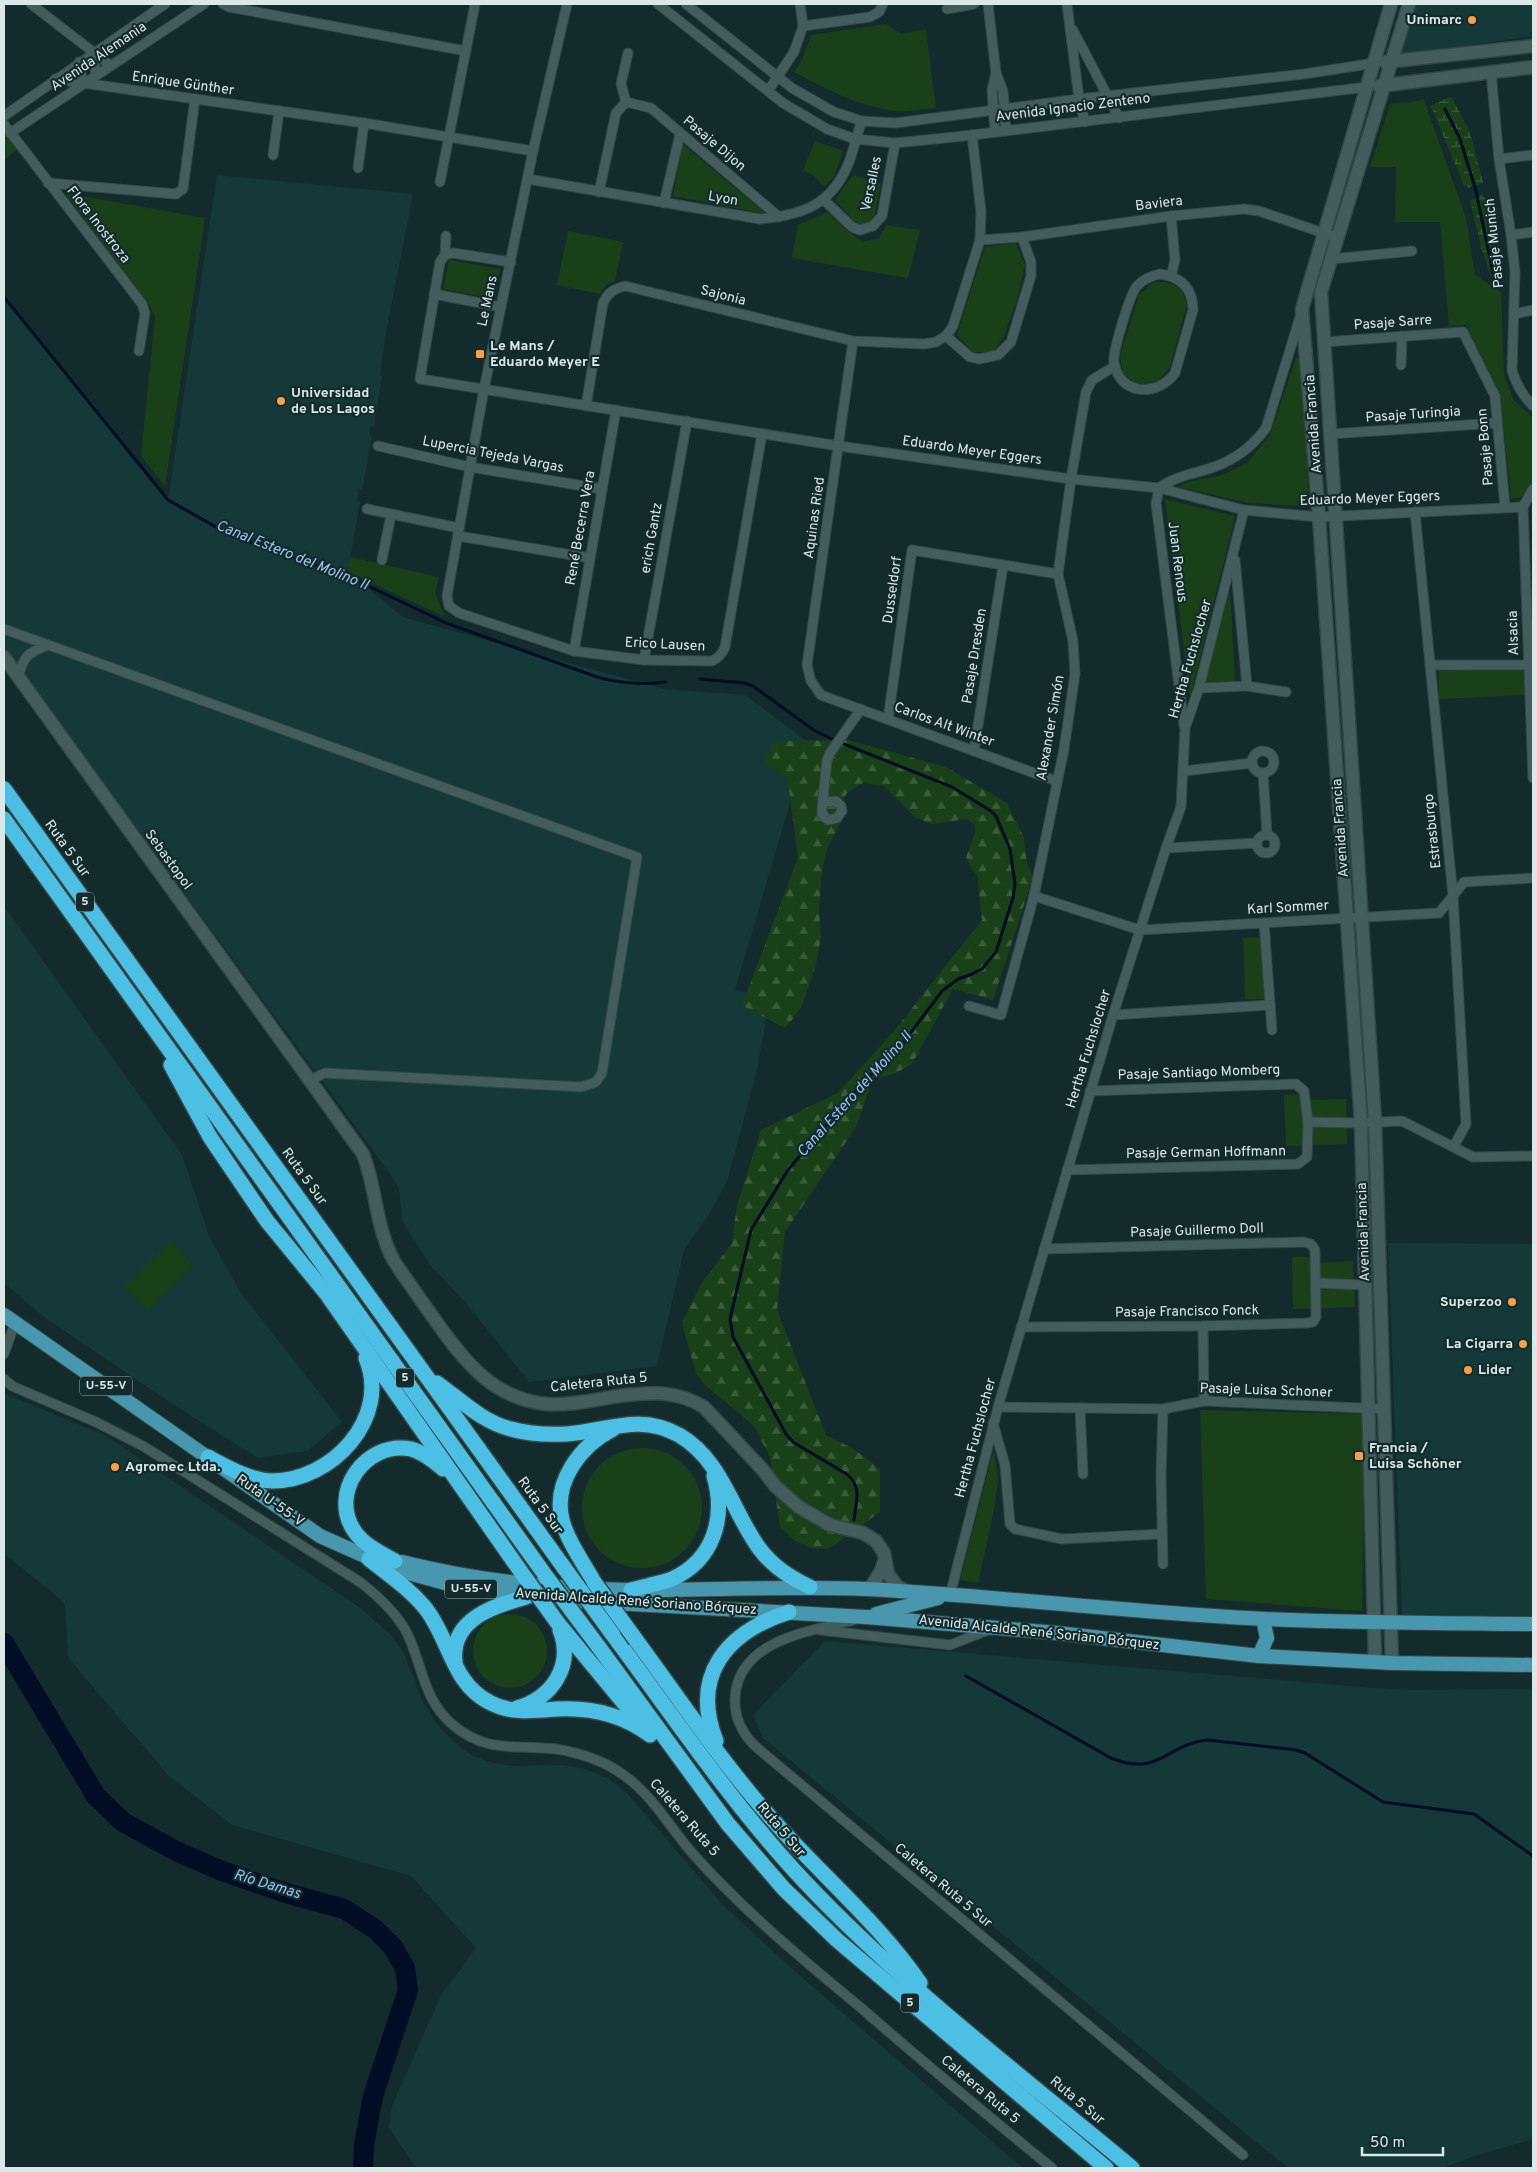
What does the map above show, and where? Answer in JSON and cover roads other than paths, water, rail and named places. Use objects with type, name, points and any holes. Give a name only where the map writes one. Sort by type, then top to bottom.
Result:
[{"type":"highway","name":"Ruta 5 Sur","points":[[4,789],[565,1570],[742,1808],[782,1857],[850,1928],[930,2000],[1132,2168]]},
{"type":"highway","name":"5","points":[[4,819],[548,1579],[728,1824],[784,1888],[837,1940],[1106,2168]]},
{"type":"highway","points":[[135,1001],[210,1136],[267,1221],[326,1293],[559,1626],[650,1735],[728,1824]]},
{"type":"highway","points":[[208,1457],[234,1471],[270,1481],[295,1478],[307,1474],[334,1459],[362,1426],[370,1402],[372,1377],[358,1338]]},
{"type":"highway","points":[[427,1377],[482,1417],[510,1429],[542,1434],[569,1434],[628,1423],[653,1425],[672,1432],[694,1446],[706,1458],[724,1485],[751,1536],[766,1557],[780,1570],[810,1587]]},
{"type":"highway","points":[[628,1423],[608,1431],[587,1447],[572,1466],[562,1491],[561,1511],[566,1529],[594,1582],[723,1759],[780,1828],[889,1942],[911,1970],[930,2000]]},
{"type":"highway","points":[[395,1561],[367,1544],[356,1533],[350,1522],[346,1510],[346,1497],[348,1486],[358,1468],[367,1459],[378,1453],[394,1448],[409,1448],[430,1458],[457,1480]]},
{"type":"highway","points":[[631,1590],[664,1582],[680,1575],[697,1562],[710,1543],[718,1522],[719,1507],[714,1477],[706,1458]]},
{"type":"highway","points":[[369,1559],[393,1577],[426,1609],[445,1640],[456,1668],[471,1690],[488,1702],[506,1710],[572,1709],[602,1712],[629,1721],[650,1735]]},
{"type":"highway","points":[[456,1668],[454,1658],[456,1643],[469,1622],[490,1608],[526,1597]]},
{"type":"highway","points":[[723,1759],[711,1729],[707,1712],[707,1689],[711,1674],[719,1657],[738,1638],[766,1620],[789,1612]]},
{"type":"highway","points":[[506,1710],[537,1700],[557,1680],[565,1658],[564,1644],[559,1626]]},
{"type":"main road","name":"Avenida Francia","points":[[1375,1662],[1361,1123],[1319,517],[1302,309],[1391,4]]},
{"type":"main road","name":"Avenida Francia","points":[[1392,1663],[1375,1122],[1321,292],[1409,4]]},
{"type":"main road","name":"Avenida Ignacio Zenteno","points":[[1375,64],[1533,46]]},
{"type":"main road","name":"Avenida Ignacio Zenteno","points":[[1367,87],[1533,67]]},
{"type":"main road","points":[[1309,394],[1328,392]]},
{"type":"main road","name":"Sebastopol","points":[[4,657],[310,1080]]},
{"type":"main road","name":"Caletera Ruta 5","points":[[310,1080],[363,1154],[373,1186],[379,1224],[394,1261],[462,1358],[483,1378],[514,1395],[548,1404],[652,1392],[669,1393],[686,1398],[704,1407],[787,1497],[809,1514],[830,1525],[870,1536],[884,1553],[884,1562],[888,1574],[897,1586],[906,1592]]},
{"type":"main road","name":"Ruta U-55-V","points":[[4,1315],[320,1536],[369,1559]]},
{"type":"main road","name":"Avenida Alcalde René Soriano Bórquez","points":[[369,1559],[395,1561],[470,1577],[631,1590],[810,1587],[950,1595],[1264,1619],[1390,1623],[1533,1624]]},
{"type":"main road","name":"Avenida Alcalde René Soriano Bórquez","points":[[369,1559],[427,1579],[467,1589],[526,1597],[866,1617],[994,1628],[1258,1656],[1392,1663],[1533,1665]]},
{"type":"main road","points":[[868,1590],[881,1571],[884,1562]]},
{"type":"main road","points":[[866,1617],[950,1595]]},
{"type":"main road","points":[[1258,1656],[1267,1638],[1264,1619]]},
{"type":"street","points":[[31,4],[110,65]]},
{"type":"street","name":"Avenida Alemania","points":[[10,133],[204,4]]},
{"type":"street","points":[[223,4],[466,51]]},
{"type":"street","points":[[440,182],[475,4]]},
{"type":"street","name":"Le Mans","points":[[450,606],[447,596],[484,389],[533,151],[567,4]]},
{"type":"street","name":"Avenida Ignacio Zenteno","points":[[658,4],[768,91],[813,122],[855,139],[895,143],[1119,118],[1367,87]]},
{"type":"street","name":"Avenida Ignacio Zenteno","points":[[686,4],[778,78],[821,106],[862,121],[895,123],[1375,64]]},
{"type":"street","points":[[768,91],[794,52],[802,26],[800,4]]},
{"type":"street","points":[[802,26],[870,17],[879,12],[883,4]]},
{"type":"street","points":[[947,9],[974,4]]},
{"type":"street","points":[[988,4],[996,72],[992,90],[995,132]]},
{"type":"street","points":[[1067,4],[1079,99],[1085,122]]},
{"type":"street","name":"Avenida Alemania","points":[[4,116],[161,5]]},
{"type":"street","points":[[1070,23],[1119,118]]},
{"type":"street","points":[[93,53],[96,75]]},
{"type":"street","points":[[599,192],[616,113],[626,102],[621,84],[628,53]]},
{"type":"street","points":[[79,62],[83,83]]},
{"type":"street","points":[[996,72],[1002,84],[1006,131]]},
{"type":"street","name":"Pasaje Munich","points":[[1491,72],[1499,159],[1515,272],[1512,370],[1515,382],[1523,396],[1533,406]]},
{"type":"street","name":"Enrique Günther","points":[[56,79],[364,123],[533,151]]},
{"type":"street","points":[[48,183],[176,194],[182,189],[195,99]]},
{"type":"street","name":"Pasaje Dijon","points":[[626,102],[651,108],[779,217]]},
{"type":"street","points":[[273,155],[279,111]]},
{"type":"street","name":"Lyon","points":[[528,180],[760,219],[792,215],[824,200],[832,191],[845,171],[862,121]]},
{"type":"street","points":[[358,168],[364,123]]},
{"type":"street","name":"Flora Inostroza","points":[[4,124],[144,308],[145,319],[139,351]]},
{"type":"street","points":[[664,202],[680,134]]},
{"type":"street","points":[[972,135],[981,212],[980,240],[953,326],[946,336],[970,358],[979,359],[998,355],[1011,342],[1031,276],[1031,262],[1022,237]]},
{"type":"street","name":"Versalles","points":[[824,200],[852,228],[860,230],[873,226],[882,216],[895,143]]},
{"type":"street","points":[[1499,159],[1533,155]]},
{"type":"street","name":"Baviera","points":[[980,240],[1022,237],[1170,216],[1252,210],[1338,238]]},
{"type":"street","points":[[1170,216],[1175,260],[1171,276]]},
{"type":"street","points":[[1511,235],[1533,232]]},
{"type":"street","points":[[446,236],[445,255],[440,262],[434,294],[501,307]]},
{"type":"street","points":[[1332,259],[1412,251]]},
{"type":"street","points":[[445,255],[453,253],[511,262]]},
{"type":"street","points":[[1160,274],[1171,276],[1185,284],[1193,301],[1193,310],[1175,373],[1163,386],[1155,389],[1138,389],[1123,380],[1115,366],[1114,357],[1132,293],[1143,280],[1151,276],[1160,274]]},
{"type":"street","name":"Sajonia","points":[[586,406],[602,303],[607,294],[615,288],[625,286],[853,341],[930,344],[946,336]]},
{"type":"street","name":"Eduardo Meyer Eggers","points":[[434,294],[420,378],[839,446],[1071,479],[1159,488],[1244,510],[1319,517],[1523,506]]},
{"type":"street","points":[[1159,488],[1171,480],[1215,466],[1240,455],[1257,441],[1266,428],[1302,309]]},
{"type":"street","points":[[1514,314],[1533,310]]},
{"type":"street","name":"Pasaje Sarre","points":[[1324,342],[1463,332]]},
{"type":"street","name":"Pasaje Bonn","points":[[1463,332],[1495,396],[1505,507]]},
{"type":"street","points":[[1401,365],[1402,336]]},
{"type":"street","name":"Aquinas Ried","points":[[821,695],[811,681],[807,664],[853,341]]},
{"type":"street","name":"Alexander Simón","points":[[969,1006],[1000,1015],[1034,896],[1064,749],[1075,674],[1073,641],[1058,574],[1071,479],[1086,392],[1092,380],[1115,366]]},
{"type":"street","points":[[1523,396],[1533,392]]},
{"type":"street","name":"René Becerra Vera","points":[[574,651],[616,410]]},
{"type":"street","name":"erich Gantz","points":[[644,660],[687,421]]},
{"type":"street","name":"Pasaje Turingia","points":[[1330,434],[1497,423]]},
{"type":"street","name":"Erico Lausen","points":[[450,606],[459,613],[574,651],[644,660],[712,661],[724,651],[762,434]]},
{"type":"street","name":"Lupercia Tejeda Vargas","points":[[378,446],[470,467],[602,489]]},
{"type":"street","name":"Juan Renous","points":[[1159,488],[1156,503],[1185,728]]},
{"type":"street","points":[[1523,506],[1533,489]]},
{"type":"street","name":"Alsacia","points":[[1523,506],[1531,665],[1533,778]]},
{"type":"street","points":[[367,509],[459,532],[590,558]]},
{"type":"street","name":"Hertha Fuchslocher","points":[[950,1595],[993,1423],[1090,1091],[1166,848],[1181,807],[1185,728],[1199,688],[1244,510]]},
{"type":"street","name":"Estrasburgo","points":[[1415,512],[1453,896],[1466,1124],[1454,1146]]},
{"type":"street","points":[[382,560],[391,515]]},
{"type":"street","name":"Dusseldorf","points":[[888,719],[912,550],[1058,574]]},
{"type":"street","points":[[1234,555],[1247,686]]},
{"type":"street","name":"Pasaje Dresden","points":[[974,751],[1003,566]]},
{"type":"street","points":[[4,629],[637,857],[602,1073],[596,1082],[581,1087],[325,1073],[310,1080]]},
{"type":"street","points":[[18,677],[26,657],[32,651],[48,645]]},
{"type":"street","points":[[1430,665],[1531,665]]},
{"type":"street","points":[[1199,688],[1247,686],[1286,692]]},
{"type":"street","name":"Carlos Alt Winter","points":[[821,695],[1056,781]]},
{"type":"street","points":[[824,802],[828,756],[860,709]]},
{"type":"street","points":[[1261,751],[1272,755],[1274,763],[1273,767],[1263,773],[1254,769],[1252,763],[1254,755],[1261,751]]},
{"type":"street","points":[[1184,770],[1252,763]]},
{"type":"street","points":[[1257,843],[1262,852],[1273,850],[1275,840],[1267,834],[1263,773]]},
{"type":"street","points":[[1257,843],[1260,837],[1267,834]]},
{"type":"street","points":[[1166,848],[1257,843]]},
{"type":"street","name":"Karl Sommer","points":[[1034,896],[1140,930],[1439,913],[1464,882],[1533,878]]},
{"type":"street","points":[[1264,923],[1272,1030]]},
{"type":"street","points":[[1113,1015],[1270,1005]]},
{"type":"street","name":"Pasaje Santiago Momberg","points":[[1090,1091],[1296,1084],[1304,1091],[1308,1122]]},
{"type":"street","points":[[1308,1122],[1361,1123],[1402,1121],[1469,1155],[1479,1158],[1533,1156]]},
{"type":"street","name":"Pasaje German Hoffmann","points":[[1067,1170],[1298,1164],[1305,1160],[1308,1153],[1308,1122]]},
{"type":"street","name":"Pasaje Guillermo Doll","points":[[1044,1249],[1304,1242],[1311,1244],[1315,1250],[1316,1283]]},
{"type":"street","points":[[1316,1283],[1365,1286],[1380,1278]]},
{"type":"street","name":"Pasaje Francisco Fonck","points":[[1021,1327],[1203,1326],[1310,1323],[1316,1317],[1316,1283]]},
{"type":"street","points":[[1365,1286],[1380,1297]]},
{"type":"street","points":[[4,1354],[15,1323]]},
{"type":"street","points":[[1203,1326],[1204,1401]]},
{"type":"street","name":"Caletera Ruta 5","points":[[4,1379],[12,1386],[96,1422],[143,1446],[360,1582],[386,1604],[399,1620],[412,1644],[431,1700],[446,1719],[468,1736],[499,1747],[543,1748],[570,1752],[600,1761],[624,1775],[641,1789],[694,1854],[774,1934],[964,2097],[1052,2168]]},
{"type":"street","name":"Pasaje Luisa Schoner","points":[[998,1407],[1163,1409],[1204,1401],[1384,1408]]},
{"type":"street","points":[[1080,1408],[1084,1474]]},
{"type":"street","points":[[1163,1409],[1161,1534],[1163,1564]]},
{"type":"street","points":[[993,1423],[1005,1465],[1010,1524],[1015,1529],[1062,1540],[1161,1534]]},
{"type":"street","name":"Caletera Ruta 5 Sur","points":[[866,1617],[815,1629],[770,1647],[753,1657],[741,1673],[735,1691],[735,1710],[740,1726],[749,1740],[1242,2155]]},
{"type":"street","name":"Caletera Ruta 5 Sur","points":[[815,1629],[950,1645],[994,1628]]},
{"type":"waterway","points":[[1445,109],[1460,139],[1476,191],[1494,277]]},
{"type":"waterway","name":"Canal Estero del Molino II","points":[[4,297],[168,500],[232,536],[347,576],[446,623],[597,677],[631,683],[665,682]]},
{"type":"waterway","name":"Canal Estero del Molino II","points":[[700,679],[744,683],[753,686],[815,731],[832,739]]},
{"type":"waterway","name":"Canal Estero del Molino II","points":[[844,744],[952,787],[991,811],[996,816],[1010,849],[1015,884],[1013,898],[996,952],[982,969],[958,979],[942,991],[903,1043],[859,1087],[788,1170],[751,1230],[730,1319],[733,1337],[786,1434],[793,1442],[848,1475],[852,1480],[857,1490],[854,1520]]},
{"type":"waterway","name":"Río Damas","points":[[4,1643],[96,1796],[123,1822],[178,1852],[222,1871],[286,1893],[344,1909],[376,1930],[393,1947],[405,1968],[408,1990],[373,2096],[364,2145],[363,2168]]},
{"type":"waterway","name":"Canal Estero del Molino II","points":[[966,1676],[1111,1758],[1128,1763],[1141,1764],[1152,1762],[1194,1742],[1208,1740],[1296,1750],[1305,1753],[1383,1802],[1474,1814],[1533,1856]]},
{"type":"place","name":"Unimarc","points":[[1472,20]]},
{"type":"place","name":"Le Mans / Eduardo Meyer E","points":[[480,354]]},
{"type":"place","name":"Universidad de Los Lagos","points":[[281,401]]},
{"type":"place","name":"Superzoo","points":[[1512,1302]]},
{"type":"place","name":"La Cigarra","points":[[1523,1344]]},
{"type":"place","name":"Lider","points":[[1468,1370]]},
{"type":"place","name":"Francia / Luisa Schöner","points":[[1359,1456]]},
{"type":"place","name":"Agromec Ltda.","points":[[115,1467]]}]
